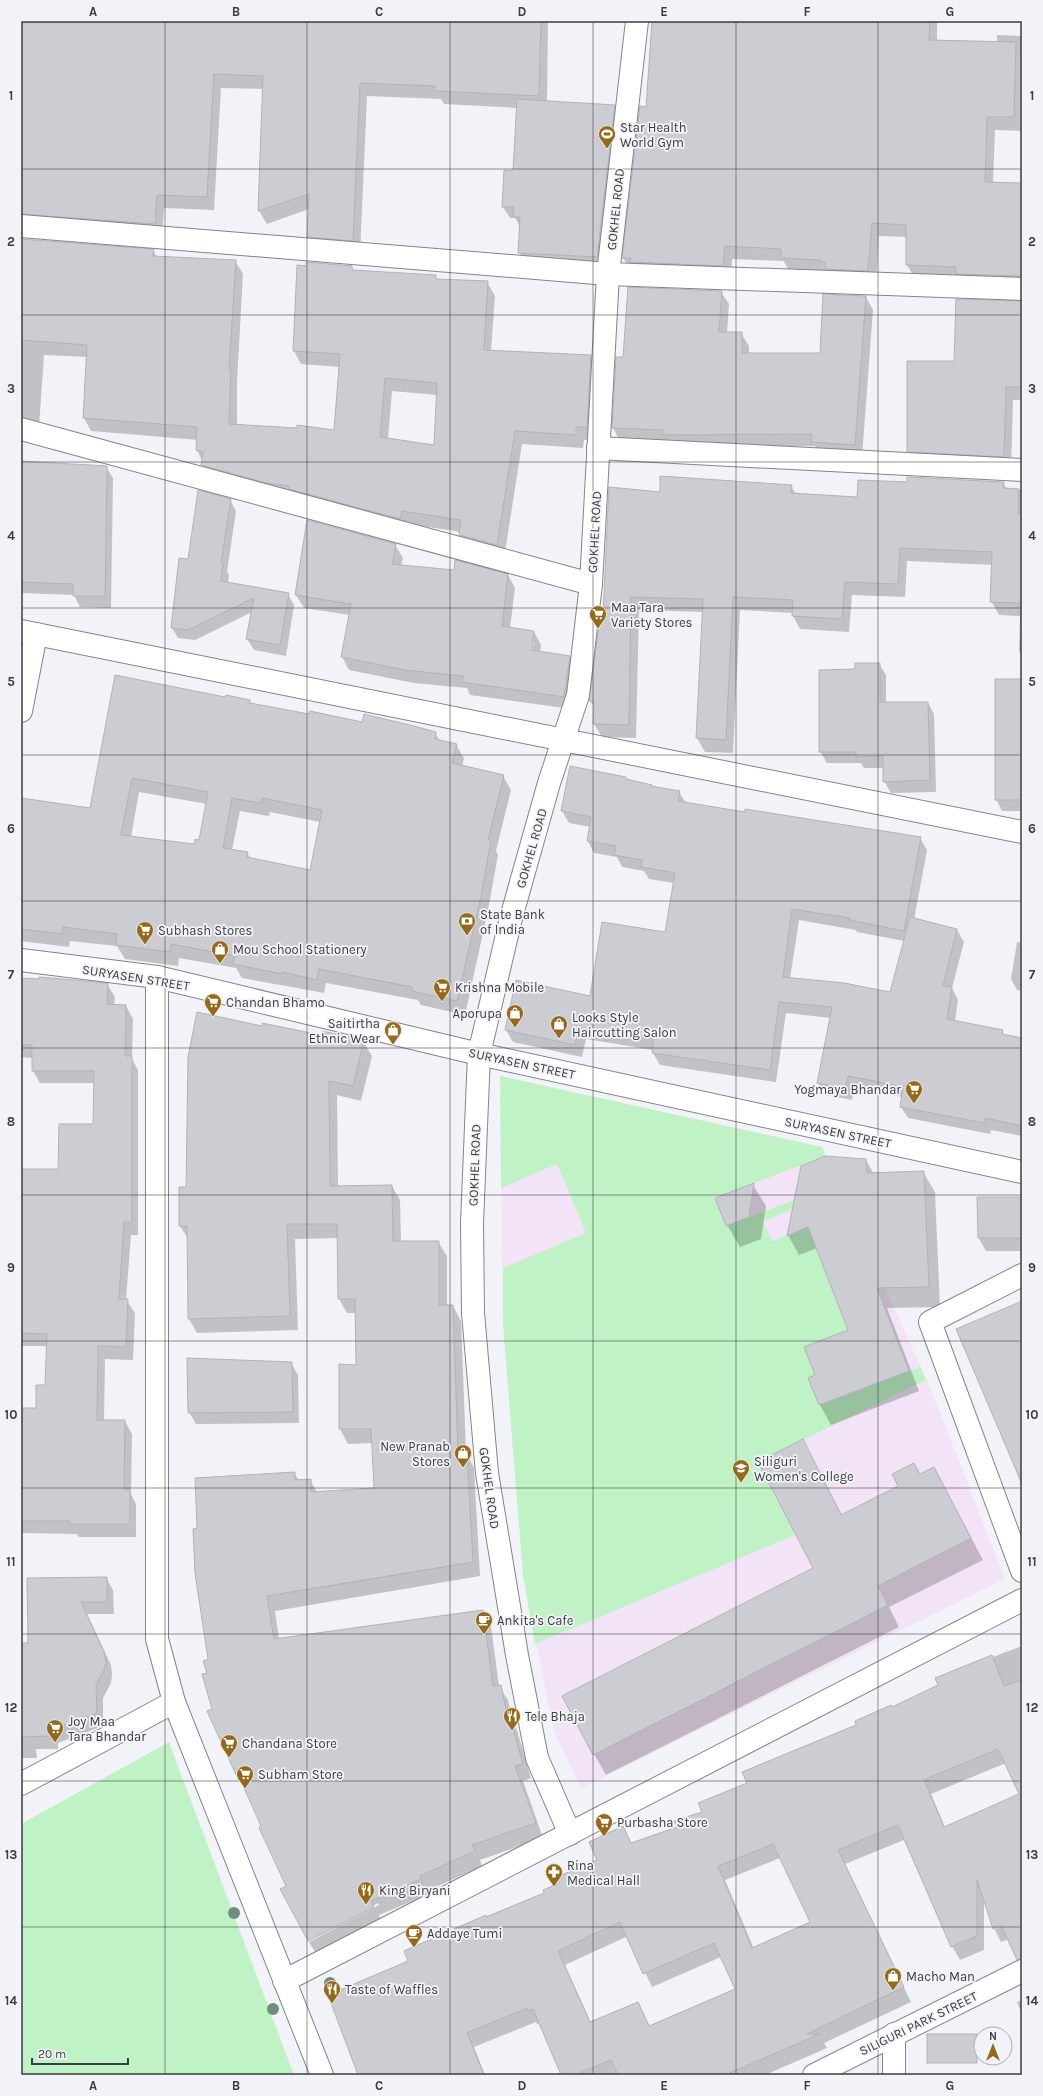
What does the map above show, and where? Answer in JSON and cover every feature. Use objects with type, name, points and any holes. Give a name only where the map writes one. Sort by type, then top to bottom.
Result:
[{"type":"street","name":"GOKHEL ROAD","points":[[570,1834],[537,1758],[517,1655],[487,1473],[473,1313],[472,1223],[478,1054],[511,918],[549,783],[565,739],[578,695],[591,584],[608,274],[637,21]]},
{"type":"street","points":[[21,226],[608,274],[1022,289]]},
{"type":"street","points":[[21,429],[591,584]]},
{"type":"street","points":[[598,448],[1022,470]]},
{"type":"street","points":[[21,711],[28,632],[1022,832]]},
{"type":"street","name":"SURYASEN STREET","points":[[21,960],[157,977],[478,1054],[1022,1172]]},
{"type":"street","points":[[157,977],[156,1626],[160,1655],[174,1702],[322,2075]]},
{"type":"street","points":[[1022,1274],[930,1322],[1022,1571]]},
{"type":"street","points":[[284,1981],[1022,1600]]},
{"type":"street","points":[[21,1784],[174,1702]]},
{"type":"street","name":"SILIGURI PARK STREET","points":[[814,2075],[894,2034],[1022,1972]]},
{"type":"street","points":[[894,2034],[894,2075]]},
{"type":"shaded area","name":"Siliguri Women's College","points":[[500,1076],[822,1147],[932,1392],[1005,1579],[581,1788],[553,1729],[523,1575],[503,1324]]},
{"type":"green space","points":[[500,1076],[822,1147],[825,1156],[715,1198],[726,1226],[797,1199],[800,1207],[763,1221],[772,1241],[808,1227],[848,1330],[804,1347],[859,1358],[808,1378],[819,1405],[920,1367],[926,1380],[758,1462],[795,1535],[535,1644],[523,1575],[503,1324],[503,1268],[586,1233],[557,1164],[501,1188]]},
{"type":"green space","points":[[169,1742],[294,2075],[21,2075],[21,1824]]},
{"type":"building","points":[[21,21],[541,21],[539,96],[435,91],[435,86],[360,83],[353,241],[307,237],[309,194],[258,211],[263,76],[214,74],[207,197],[157,195],[155,224],[21,214]]},
{"type":"building","points":[[652,21],[930,21],[929,40],[1016,42],[1014,117],[987,117],[985,182],[1022,183],[1022,276],[956,274],[956,267],[906,265],[906,225],[872,223],[868,271],[825,269],[825,262],[821,262],[821,260],[781,258],[781,249],[725,246],[723,266],[630,262],[631,258],[622,258],[640,106],[646,107]]},
{"type":"building","points":[[517,99],[615,105],[597,257],[518,253],[520,217],[513,217],[514,207],[502,207],[504,170],[513,171]]},
{"type":"building","points":[[21,239],[154,249],[153,256],[236,260],[229,369],[231,369],[229,424],[297,428],[297,425],[334,430],[340,354],[293,351],[297,265],[306,266],[306,262],[352,266],[352,270],[436,275],[436,279],[488,281],[484,350],[591,355],[587,427],[576,427],[576,435],[515,431],[497,545],[459,535],[461,520],[402,511],[400,519],[289,489],[289,486],[266,483],[201,465],[203,452],[196,450],[197,427],[83,418],[87,345],[21,340]],"holes":[[[385,378],[437,383],[434,445],[380,437]]]},
{"type":"building","points":[[628,287],[722,291],[719,332],[742,332],[742,353],[820,353],[823,294],[866,296],[855,445],[811,442],[812,434],[663,435],[663,430],[612,428],[616,357],[623,357]]},
{"type":"building","points":[[956,299],[1022,301],[1022,387],[1006,387],[1004,457],[907,452],[907,361],[954,361]]},
{"type":"building","points":[[21,461],[107,466],[105,596],[73,596],[73,584],[21,582]]},
{"type":"building","points":[[660,476],[792,485],[791,493],[857,497],[858,480],[907,482],[907,477],[1004,482],[1003,488],[1019,489],[1018,514],[1022,514],[1022,603],[990,602],[992,552],[900,548],[898,584],[845,582],[842,619],[792,616],[793,600],[733,597],[726,740],[696,738],[703,599],[631,597],[629,725],[593,724],[594,702],[589,701],[600,616],[603,616],[609,487],[660,492]]},
{"type":"building","points":[[198,490],[231,499],[221,563],[223,563],[221,581],[289,593],[280,645],[246,639],[254,598],[188,630],[171,628],[179,558],[188,559]]},
{"type":"building","points":[[307,520],[396,544],[392,564],[454,570],[455,560],[508,574],[502,626],[534,631],[532,650],[570,656],[564,697],[462,682],[463,676],[405,670],[341,657],[351,604],[295,595]]},
{"type":"building","points":[[855,663],[880,663],[880,702],[928,702],[930,780],[883,782],[883,756],[856,757],[856,752],[819,752],[819,670],[855,669]]},
{"type":"building","points":[[115,675],[225,697],[226,695],[250,700],[250,703],[309,714],[310,711],[362,722],[364,714],[418,727],[436,732],[435,739],[457,744],[452,763],[504,775],[488,840],[491,840],[481,896],[457,1001],[412,991],[412,987],[319,969],[317,980],[282,972],[282,974],[233,964],[235,956],[171,944],[170,952],[116,945],[117,934],[63,927],[62,934],[21,929],[21,798],[90,808]],"holes":[[[132,778],[208,792],[199,840],[195,839],[194,844],[121,835]],[[232,798],[261,803],[262,798],[322,810],[310,870],[247,857],[248,852],[223,848]]]},
{"type":"building","points":[[995,679],[1022,679],[1022,800],[995,800]]},
{"type":"building","points":[[570,766],[626,777],[626,779],[652,785],[651,786],[680,791],[678,801],[745,812],[745,809],[921,837],[904,931],[849,920],[850,918],[792,909],[783,977],[844,983],[890,992],[910,917],[957,929],[943,986],[952,987],[947,1019],[1003,1030],[1002,1034],[1022,1038],[1022,1126],[985,1118],[984,1123],[900,1107],[903,1087],[848,1076],[845,1089],[817,1083],[832,1007],[779,1002],[770,1070],[652,1053],[654,1039],[579,1028],[575,1045],[505,1030],[516,980],[590,996],[602,922],[665,932],[675,873],[641,867],[642,860],[614,855],[616,846],[587,841],[591,817],[561,811]]},
{"type":"building","points":[[39,977],[108,983],[107,1004],[126,1005],[125,1056],[132,1056],[132,1222],[124,1222],[119,1299],[128,1299],[126,1347],[98,1346],[97,1420],[125,1420],[124,1490],[130,1490],[130,1524],[70,1524],[70,1521],[21,1521],[21,1408],[36,1408],[36,1385],[45,1385],[47,1334],[21,1333],[21,1169],[58,1169],[59,1124],[93,1124],[94,1071],[32,1071],[32,1045],[21,1045],[21,978],[39,979]]},
{"type":"building","points":[[197,1012],[262,1026],[262,1023],[321,1035],[322,1031],[364,1040],[353,1086],[329,1081],[330,1186],[392,1185],[393,1241],[439,1241],[439,1305],[453,1305],[458,1452],[467,1452],[473,1562],[267,1596],[274,1639],[483,1610],[493,1686],[501,1685],[507,1715],[509,1714],[523,1764],[515,1766],[536,1823],[472,1845],[475,1851],[420,1876],[421,1879],[371,1901],[374,1907],[308,1941],[280,1889],[286,1886],[259,1828],[261,1826],[238,1774],[236,1775],[207,1711],[212,1709],[202,1674],[207,1673],[203,1661],[208,1659],[195,1573],[193,1529],[197,1528],[195,1478],[295,1472],[295,1480],[311,1479],[311,1492],[374,1488],[371,1429],[339,1429],[339,1364],[356,1365],[355,1299],[338,1299],[337,1224],[287,1224],[290,1316],[188,1319],[187,1226],[179,1226],[179,1187],[186,1187],[188,1057]]},
{"type":"building","points":[[825,1156],[866,1159],[867,1173],[924,1171],[929,1287],[877,1288],[909,1371],[819,1405],[808,1378],[815,1375],[804,1347],[848,1330],[808,1227],[787,1236],[801,1166]]},
{"type":"building","points":[[754,1183],[749,1217],[726,1226],[715,1198]]},
{"type":"building","points":[[977,1197],[1022,1197],[1022,1238],[978,1238]]},
{"type":"building","points":[[1022,1301],[1022,1484],[956,1329]]},
{"type":"building","points":[[187,1358],[292,1362],[293,1412],[188,1413]]},
{"type":"building","points":[[803,1439],[841,1515],[898,1486],[892,1474],[914,1463],[920,1474],[934,1467],[971,1538],[878,1586],[888,1605],[593,1755],[562,1696],[813,1568],[758,1462]]},
{"type":"building","points":[[107,1577],[107,1602],[81,1602],[104,1652],[106,1662],[104,1670],[96,1685],[97,1713],[51,1730],[51,1736],[21,1737],[21,1643],[28,1643],[27,1578]]},
{"type":"building","points":[[992,1655],[1004,1686],[1022,1680],[1022,1959],[1017,1960],[1001,1925],[993,1929],[977,1880],[977,1936],[951,1947],[898,1825],[838,1850],[904,1987],[807,2034],[820,2034],[725,2075],[618,2075],[611,2060],[575,2075],[561,2075],[533,2009],[528,2011],[527,2008],[467,2033],[484,2075],[358,2075],[328,1995],[408,1961],[404,1951],[486,1915],[486,1917],[544,1893],[543,1890],[560,1883],[557,1877],[597,1860],[589,1842],[623,1826],[631,1843],[677,1827],[674,1821],[702,1812],[698,1803],[747,1783],[742,1772],[856,1725],[855,1721],[891,1705],[892,1707],[938,1685],[935,1678]],"holes":[[[998,1749],[1019,1794],[944,1827],[924,1780]],[[773,1844],[810,1922],[752,1948],[718,1866]],[[620,1922],[643,1974],[714,1943],[735,1989],[649,2026],[638,2002],[590,2022],[558,1951]]]},
{"type":"building","points":[[927,2034],[973,2034],[973,2063],[927,2063]]},
{"type":"place","name":"Star Health World Gym","points":[[607,149]]},
{"type":"place","name":"Maa Tara Variety Stores","points":[[598,629]]},
{"type":"place","name":"State Bank of India","points":[[467,936]]},
{"type":"place","name":"Subhash Stores","points":[[145,945]]},
{"type":"place","name":"Mou School Stationery","points":[[220,964]]},
{"type":"place","name":"Krishna Mobile","points":[[442,1002]]},
{"type":"place","name":"Chandan Bhamo","points":[[213,1017]]},
{"type":"place","name":"Aporupa","points":[[515,1028]]},
{"type":"place","name":"Looks Style Haircutting Salon","points":[[559,1039]]},
{"type":"place","name":"Saitirtha Ethnic Wear","points":[[393,1045]]},
{"type":"place","name":"Yogmaya Bhandar","points":[[914,1104]]},
{"type":"place","name":"New Pranab Stores","points":[[463,1468]]},
{"type":"place","name":"Siliguri Women's College","points":[[741,1483]]},
{"type":"place","name":"Ankita's Cafe","points":[[484,1635]]},
{"type":"place","name":"Tele Bhaja","points":[[512,1731]]},
{"type":"place","name":"Joy Maa Tara Bhandar","points":[[55,1743]]},
{"type":"place","name":"Chandana Store","points":[[229,1758]]},
{"type":"place","name":"Subham Store","points":[[245,1789]]},
{"type":"place","name":"Purbasha Store","points":[[604,1837]]},
{"type":"place","name":"Rina Medical Hall","points":[[554,1887]]},
{"type":"place","name":"King Biryani","points":[[366,1905]]},
{"type":"place","name":"Addaye Tumi","points":[[414,1948]]},
{"type":"place","name":"Macho Man","points":[[893,1991]]},
{"type":"place","name":"Taste of Waffles","points":[[332,2004]]}]
